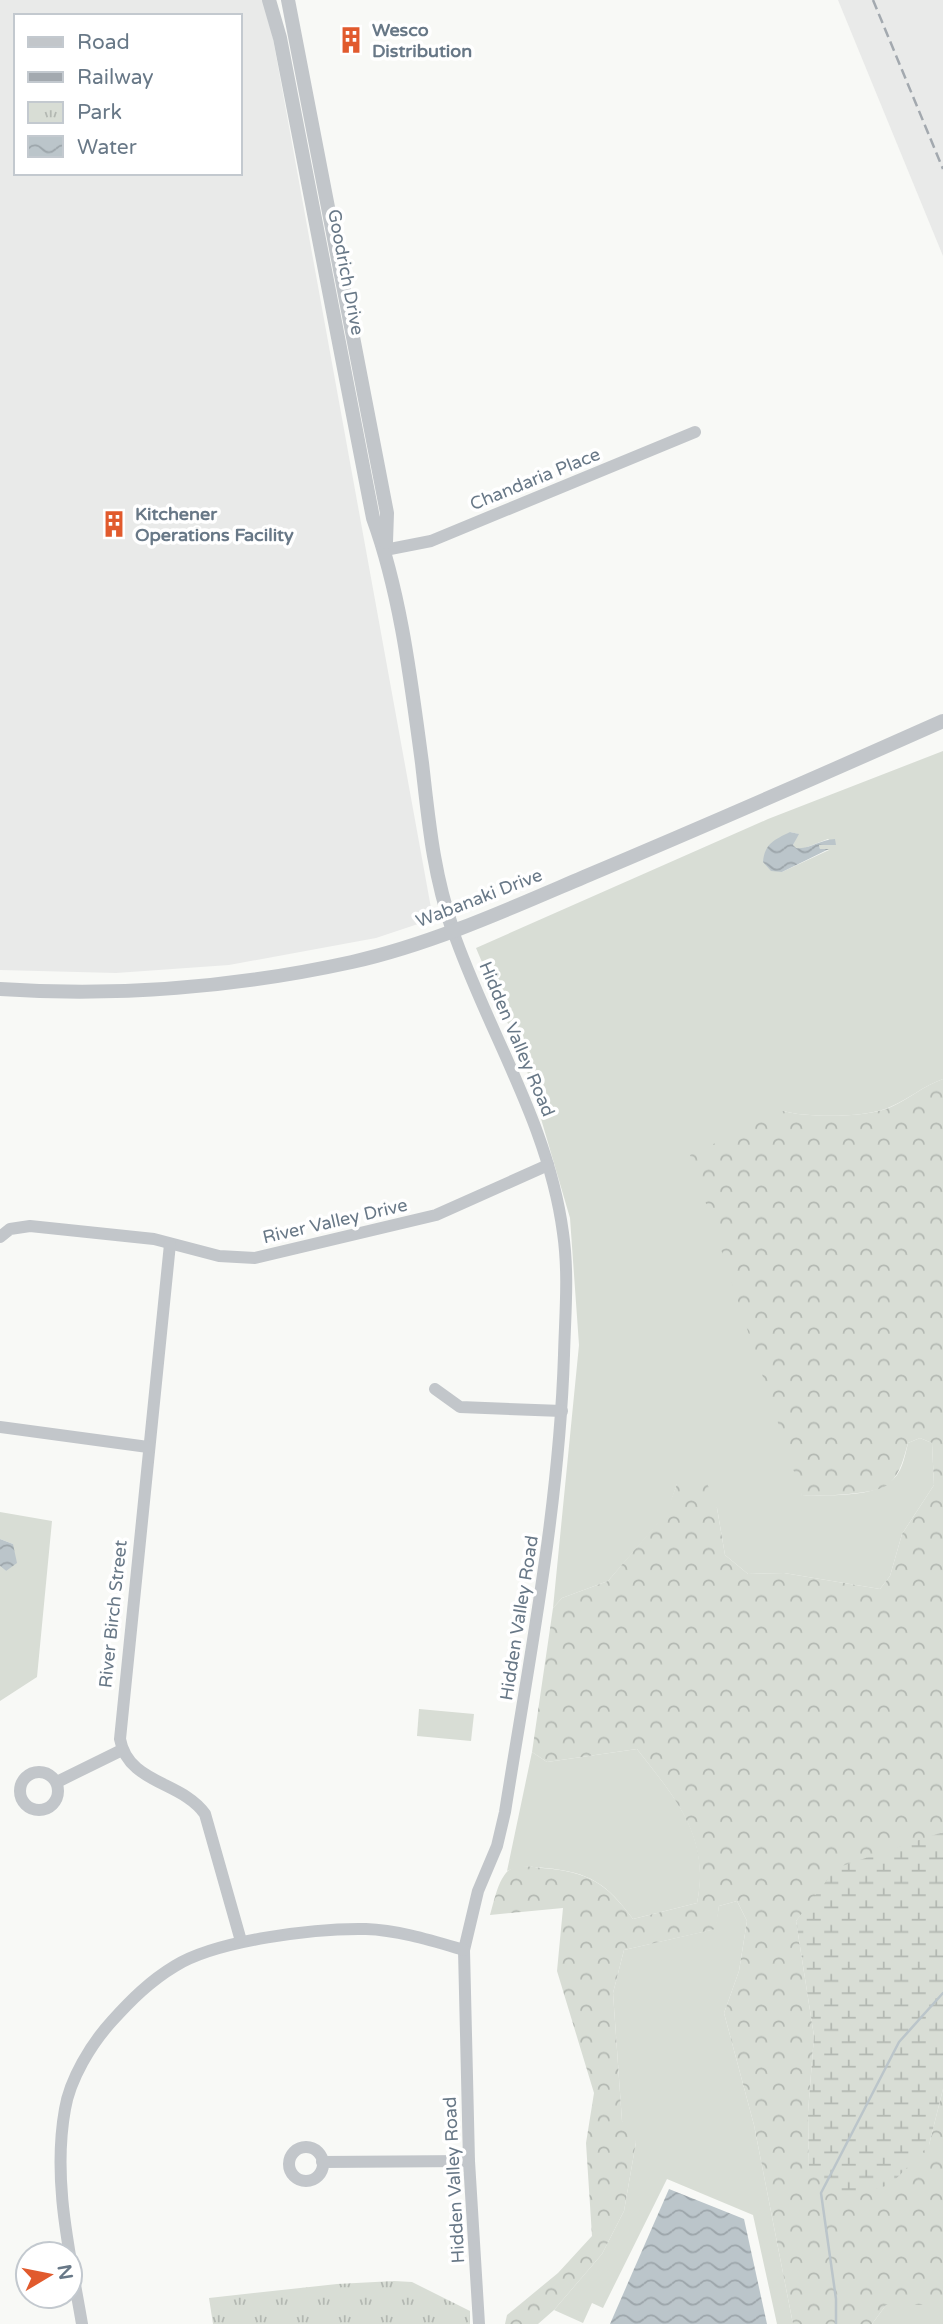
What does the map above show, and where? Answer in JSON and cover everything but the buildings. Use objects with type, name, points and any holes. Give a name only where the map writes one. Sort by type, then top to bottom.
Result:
[{"type":"street","name":"Goodrich Drive","points":[[269,0],[282,49],[373,518],[385,551],[404,645],[433,869],[453,931]]},
{"type":"street","name":"Goodrich Drive","points":[[288,0],[387,513],[385,551]]},
{"type":"street","name":"Chandaria Place","points":[[385,551],[431,541],[695,432]]},
{"type":"street","name":"Wabanaki Drive","points":[[0,989],[128,990],[267,977],[353,962],[453,931],[726,818],[943,722]]},
{"type":"street","name":"Hidden Valley Road","points":[[453,931],[521,1088],[548,1165],[563,1232],[566,1269],[562,1412],[550,1532],[505,1812],[498,1846],[478,1891],[464,1950],[469,2161],[479,2324]]},
{"type":"street","name":"River Valley Drive","points":[[0,1237],[10,1229],[30,1226],[154,1239],[219,1256],[255,1258],[436,1215],[548,1165]]},
{"type":"street","name":"River Birch Street","points":[[122,1750],[119,1729],[170,1244]]},
{"type":"street","points":[[435,1389],[460,1408],[562,1412]]},
{"type":"street","points":[[0,1427],[148,1447]]},
{"type":"street","points":[[57,1782],[122,1750],[131,1764],[146,1777],[193,1801],[205,1814],[241,1941]]},
{"type":"street","points":[[82,2324],[59,2183],[65,2105],[99,2035],[136,1994],[177,1965],[241,1941],[366,1929],[464,1950]]},
{"type":"street","points":[[322,2162],[469,2161]]},
{"type":"shaded area","points":[[0,0],[266,0],[433,919],[376,938],[229,965],[116,973],[0,970]]},
{"type":"shaded area","points":[[838,0],[943,0],[943,256]]},
{"type":"green space","points":[[943,751],[943,1079],[880,1111],[822,1116],[783,1111],[802,1496],[857,1494],[883,1486],[893,1480],[900,1470],[908,1443],[920,1438],[932,1443],[934,1485],[902,1534],[890,1576],[880,1589],[784,1573],[748,1574],[725,1555],[717,1508],[677,1484],[667,1513],[608,1581],[562,1598],[553,1608],[579,1345],[570,1218],[525,1064],[476,948],[768,819]],"holes":[[[790,832],[798,834],[793,845],[795,848],[802,849],[828,839],[835,845],[819,845],[820,849],[829,850],[782,872]]]},
{"type":"green space","points":[[943,1079],[943,1832],[863,1868],[826,1892],[796,1921],[814,2036],[808,2112],[809,2170],[929,2145],[943,2089],[943,2305],[886,2305],[872,2324],[793,2324],[754,2125],[724,2013],[739,1971],[747,1921],[737,1901],[719,1906],[716,1929],[624,1950],[613,1993],[622,2121],[632,2126],[636,2142],[624,2211],[602,2254],[554,2310],[538,2324],[505,2324],[507,2315],[558,2273],[592,2236],[586,2143],[594,2093],[557,1971],[563,1908],[490,1915],[499,1885],[509,1870],[517,1867],[572,1872],[595,1881],[614,1896],[633,1919],[697,1903],[700,1879],[694,1838],[686,1819],[637,1749],[547,1762],[532,1752],[553,1608],[562,1598],[608,1581],[666,1513],[677,1484],[690,1477],[707,1483],[717,1508],[725,1555],[748,1574],[784,1573],[880,1589],[890,1576],[902,1534],[934,1485],[932,1443],[920,1438],[908,1443],[897,1474],[883,1487],[849,1494],[802,1496],[690,1155],[783,1111],[822,1116],[880,1111]]},
{"type":"green space","points":[[0,1512],[52,1521],[37,1677],[0,1701],[0,1566],[6,1571],[13,1544],[0,1539]]},
{"type":"green space","points":[[419,1709],[474,1714],[471,1741],[417,1736]]},
{"type":"green space","points":[[637,1749],[676,1802],[694,1838],[700,1879],[697,1903],[633,1919],[615,1897],[586,1877],[535,1867],[507,1871],[532,1752],[547,1762]]},
{"type":"green space","points":[[943,1832],[943,2089],[929,2145],[890,2185],[840,2197],[809,2170],[808,2112],[814,2036],[796,1921],[836,1868]]},
{"type":"green space","points":[[737,1901],[747,1921],[739,1971],[724,2013],[754,2125],[793,2324],[777,2324],[753,2215],[667,2179],[603,2308],[592,2303],[583,2323],[554,2310],[602,2254],[624,2211],[636,2142],[622,2121],[613,1993],[624,1950],[715,1929],[719,1906]]},
{"type":"green space","points":[[412,2282],[470,2311],[470,2324],[213,2324],[209,2298],[337,2284]]},
{"type":"green space","points":[[886,2305],[943,2305],[943,2324],[872,2324]]},
{"type":"water","points":[[790,832],[799,834],[793,845],[796,848],[835,839],[836,845],[819,845],[820,849],[829,849],[782,872],[771,871],[763,862],[766,850],[775,840]]},
{"type":"water","points":[[0,1539],[13,1544],[17,1563],[6,1571],[0,1566]]},
{"type":"water","points":[[669,2189],[744,2219],[767,2324],[610,2324]]},
{"type":"waterway","points":[[836,2324],[836,2299],[821,2193],[899,2042],[943,1993]]},
{"type":"railway","points":[[873,0],[943,169]]},
{"type":"place","name":"Wesco Distribution","points":[[351,40]]},
{"type":"place","name":"Kitchener Operations Facility","points":[[114,524]]}]
